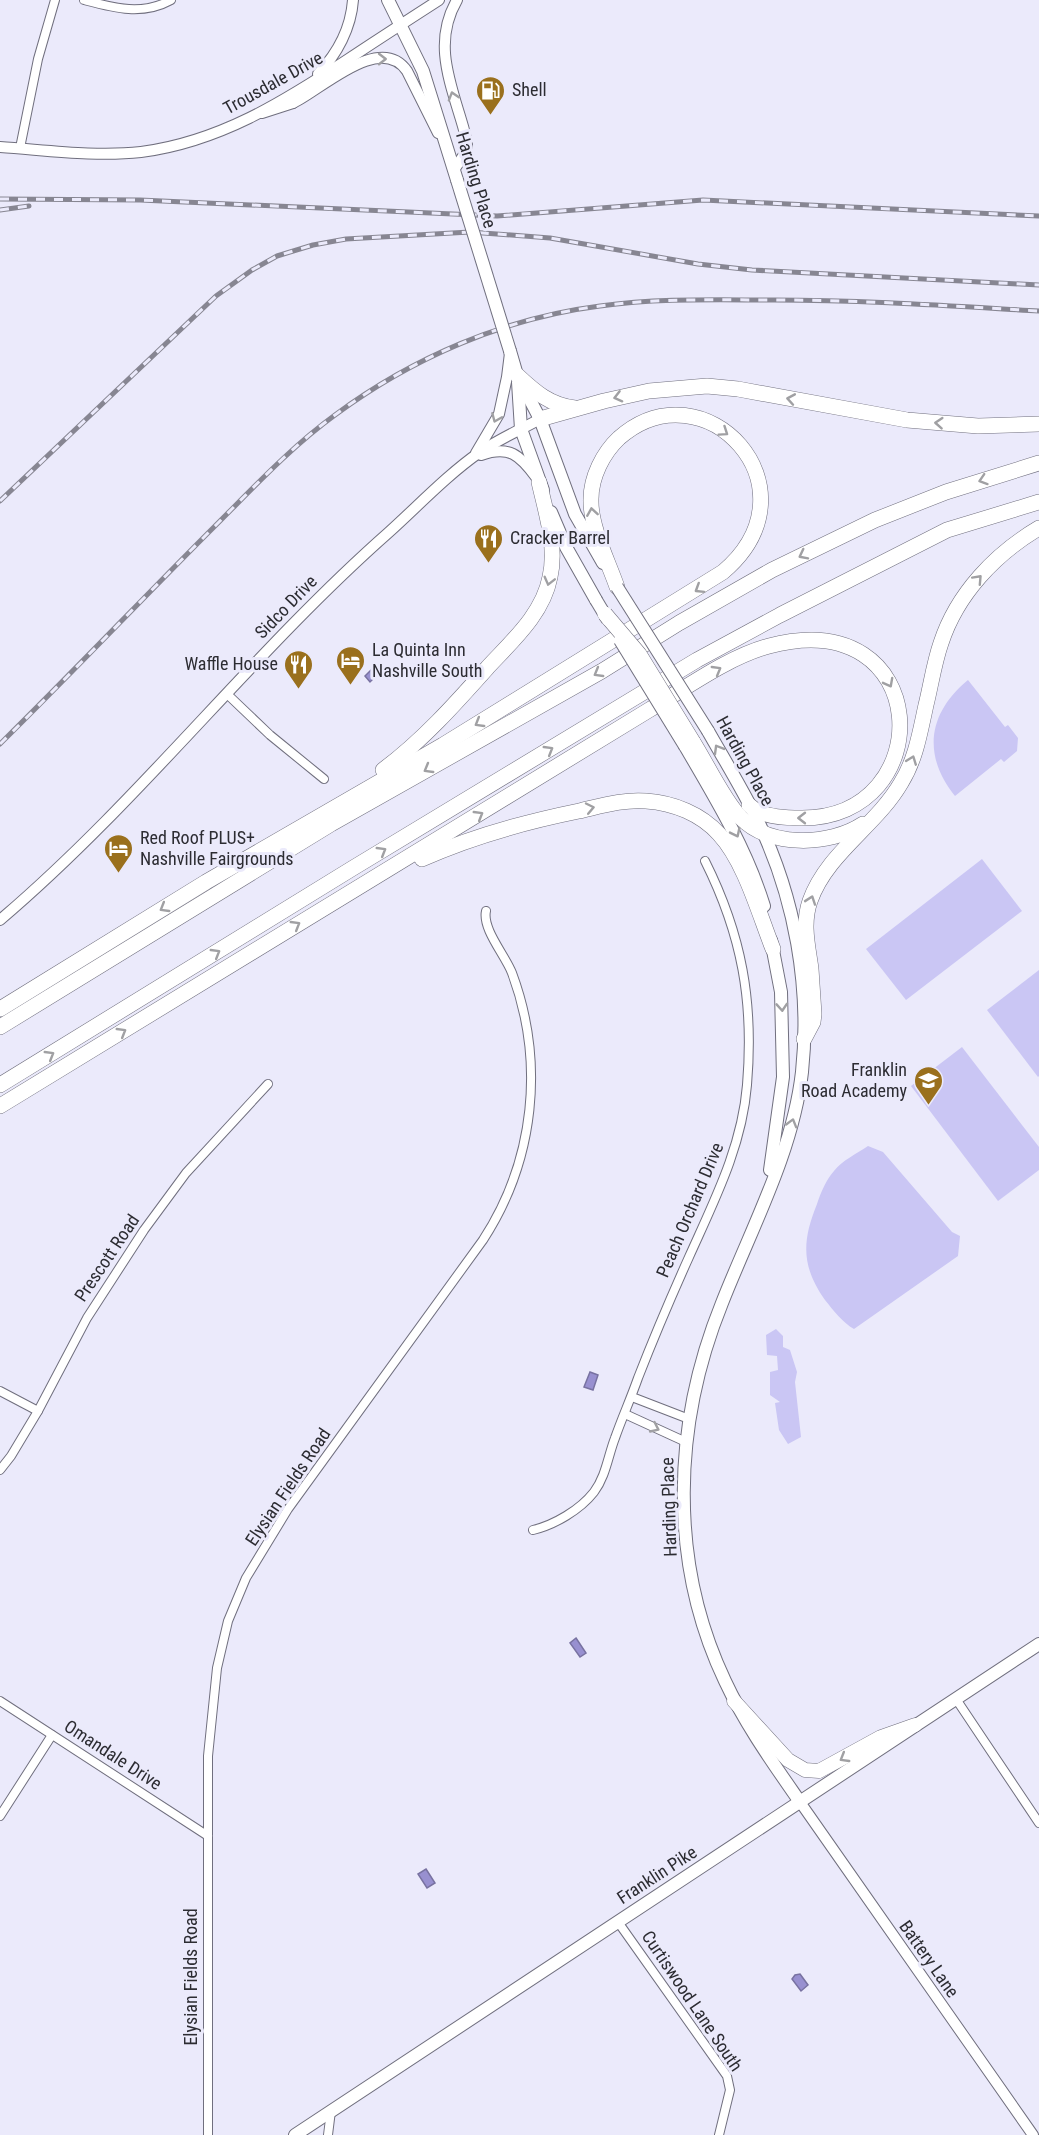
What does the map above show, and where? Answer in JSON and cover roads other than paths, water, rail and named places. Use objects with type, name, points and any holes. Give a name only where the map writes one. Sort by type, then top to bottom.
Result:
[{"type":"highway","points":[[512,376],[551,403],[578,409]]},
{"type":"highway","points":[[540,419],[649,391],[707,386],[738,389],[907,420],[978,426],[1039,424]]},
{"type":"highway","points":[[0,1009],[206,882],[443,745],[707,584],[731,566],[743,553],[756,531],[760,516],[761,494],[750,458],[734,438],[721,428],[696,418],[677,416],[660,418],[643,423],[627,432],[608,450],[596,473],[591,499],[594,523],[617,587]]},
{"type":"highway","points":[[0,1027],[331,824],[602,671],[679,623],[772,570],[875,520],[946,492],[1039,463]]},
{"type":"highway","points":[[328,812],[421,740],[455,705],[536,611],[548,586],[552,558],[548,523],[539,482]]},
{"type":"highway","points":[[0,1085],[697,660],[947,530],[1039,502]]},
{"type":"highway","points":[[804,1040],[813,1022],[814,1014],[806,932],[810,902],[822,876],[901,784],[912,760],[940,646],[957,608],[970,588],[990,567],[1023,538],[1039,528]]},
{"type":"highway","points":[[605,615],[639,654],[689,744],[738,815],[750,826],[794,840],[821,839],[852,830],[881,809]]},
{"type":"highway","points":[[0,1106],[649,710],[746,655],[779,644],[813,640],[844,644],[868,656],[881,669],[891,685],[899,710],[900,728],[897,747],[892,764],[883,780],[872,793],[855,805],[822,817],[781,817],[759,812],[749,805]]},
{"type":"highway","points":[[357,888],[460,842],[495,831],[614,803],[652,801],[675,806],[691,813],[713,828],[728,844],[739,864],[773,950]]},
{"type":"highway","points":[[734,1701],[788,1760],[810,1771],[828,1768],[882,1737],[915,1725]]},
{"type":"main road","points":[[304,88],[327,63],[342,40],[352,14],[353,0]]},
{"type":"main road","name":"Harding Place","points":[[388,0],[423,71],[456,175],[510,351],[521,429],[539,482],[566,547],[605,615]]},
{"type":"main road","name":"Trousdale Drive","points":[[0,147],[97,153],[139,152],[190,141],[231,127],[262,113],[439,0]]},
{"type":"main road","points":[[456,175],[467,145],[444,58],[447,24],[458,0]]},
{"type":"main road","points":[[262,113],[293,103],[354,65],[374,58],[392,59],[400,63],[407,71],[449,155]]},
{"type":"main road","points":[[472,458],[498,414],[512,376]]},
{"type":"main road","name":"Harding Place","points":[[512,376],[540,419],[575,514],[617,587],[708,731],[749,805],[762,831],[782,885],[795,932],[802,980],[804,1040],[794,1121],[711,1332],[694,1387],[686,1442],[684,1508],[689,1564],[708,1638],[734,1701],[800,1803]]},
{"type":"main road","name":"Sidco Drive","points":[[0,920],[88,839],[322,592],[472,458],[540,419]]},
{"type":"main road","points":[[472,458],[494,451],[509,452],[522,460],[539,482]]},
{"type":"main road","name":"Harding Place","points":[[689,744],[745,854],[765,908],[781,992],[783,1077],[765,1198]]},
{"type":"main road","name":"Franklin Pike","points":[[295,2135],[1039,1644]]},
{"type":"main road","name":"Battery Lane","points":[[800,1803],[1033,2135]]},
{"type":"street","points":[[20,148],[38,59],[55,0]]},
{"type":"street","points":[[84,0],[114,8],[136,10],[158,6],[171,0]]},
{"type":"street","points":[[227,694],[270,735],[324,779]]},
{"type":"street","name":"Peach Orchard Drive","points":[[533,1530],[549,1525],[579,1506],[592,1495],[602,1479],[614,1440],[677,1282],[717,1195],[742,1122],[748,1063],[746,982],[735,935],[705,861]]},
{"type":"street","name":"Elysian Fields Road","points":[[208,2135],[208,1750],[220,1652],[228,1621],[246,1578],[288,1509],[483,1240],[502,1209],[521,1158],[529,1120],[531,1088],[532,1068],[528,1034],[519,992],[511,969],[487,924],[486,911]]},
{"type":"street","name":"Prescott Road","points":[[0,1470],[38,1411],[87,1318],[144,1230],[186,1173],[268,1084]]},
{"type":"street","points":[[0,1391],[38,1411]]},
{"type":"street","points":[[632,1397],[689,1419]]},
{"type":"street","points":[[625,1414],[686,1442]]},
{"type":"street","points":[[956,1699],[1039,1822]]},
{"type":"street","name":"Omandale Drive","points":[[0,1701],[208,1836]]},
{"type":"street","points":[[0,1816],[52,1735]]},
{"type":"street","name":"Curtiswood Lane South","points":[[618,1922],[727,2076],[730,2090],[719,2135]]},
{"type":"street","points":[[328,2135],[331,2110]]},
{"type":"railway","points":[[0,199],[140,200],[497,216],[703,200],[1039,216]]},
{"type":"railway","points":[[0,210],[29,206]]},
{"type":"railway","points":[[0,501],[216,296],[252,270],[277,256],[313,245],[346,239],[470,232],[550,238],[698,264],[752,270],[1039,285]]},
{"type":"railway","points":[[0,744],[303,440],[365,394],[427,359],[460,344],[529,320],[564,312],[644,302],[840,301],[1039,311]]},
{"type":"place","name":"Shell","points":[[491,116]]},
{"type":"place","name":"Cracker Barrel","points":[[489,564]]},
{"type":"place","name":"La Quinta Inn Nashville South","points":[[351,686]]},
{"type":"place","name":"Waffle House","points":[[299,690]]},
{"type":"place","name":"Red Roof PLUS+ Nashville Fairgrounds","points":[[119,874]]},
{"type":"place","name":"Franklin Road Academy","points":[[928,1106]]}]
